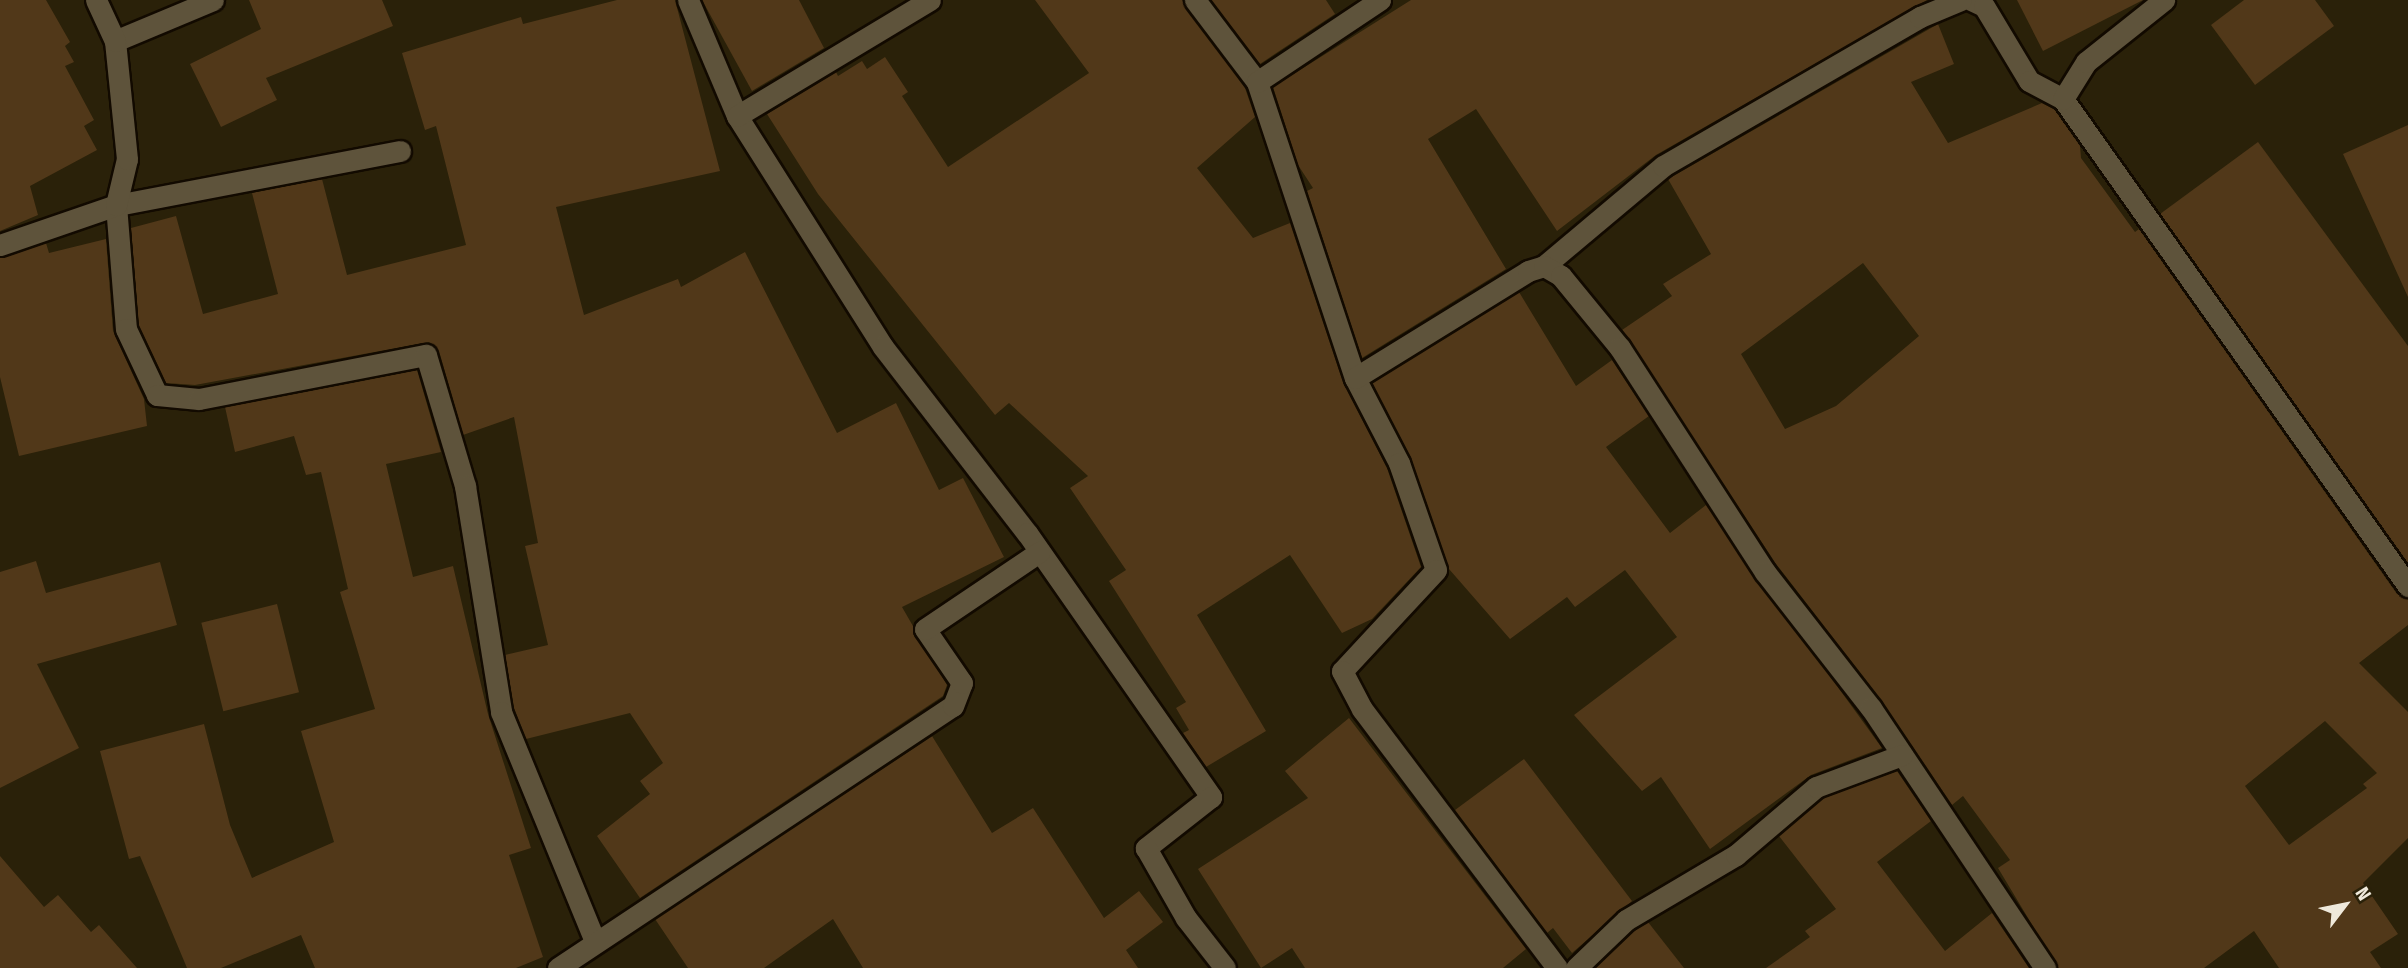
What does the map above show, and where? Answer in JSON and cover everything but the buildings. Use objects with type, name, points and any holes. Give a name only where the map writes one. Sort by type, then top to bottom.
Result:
[{"type":"street","points":[[96,0],[115,41],[127,159],[116,205],[126,329],[157,395],[200,399],[426,355],[465,486],[501,712],[595,942]]},
{"type":"street","points":[[115,41],[213,0]]},
{"type":"street","points":[[688,0],[737,116],[883,347],[1039,552],[1211,797],[1146,848],[1185,918],[1225,968]]},
{"type":"street","points":[[737,116],[930,0]]},
{"type":"street","points":[[1195,0],[1257,82],[1355,378],[1399,463],[1436,570],[1342,671],[1362,709],[1557,968]]},
{"type":"street","points":[[1257,82],[1380,0]]},
{"type":"street","points":[[1355,378],[1544,266],[1663,166],[1920,17],[1961,0]]},
{"type":"street","points":[[1972,0],[1984,6],[2029,81],[2063,99],[2408,586]]},
{"type":"street","points":[[2063,99],[2086,62],[2164,0]]},
{"type":"street","points":[[0,245],[116,205],[400,151]]},
{"type":"street","points":[[1544,266],[1561,276],[1620,348],[1740,537],[1902,755],[2045,968]]},
{"type":"street","points":[[558,968],[953,706],[961,683],[925,629],[1039,552]]},
{"type":"street","points":[[1576,968],[1626,920],[1737,855],[1816,787],[1902,755]]}]
